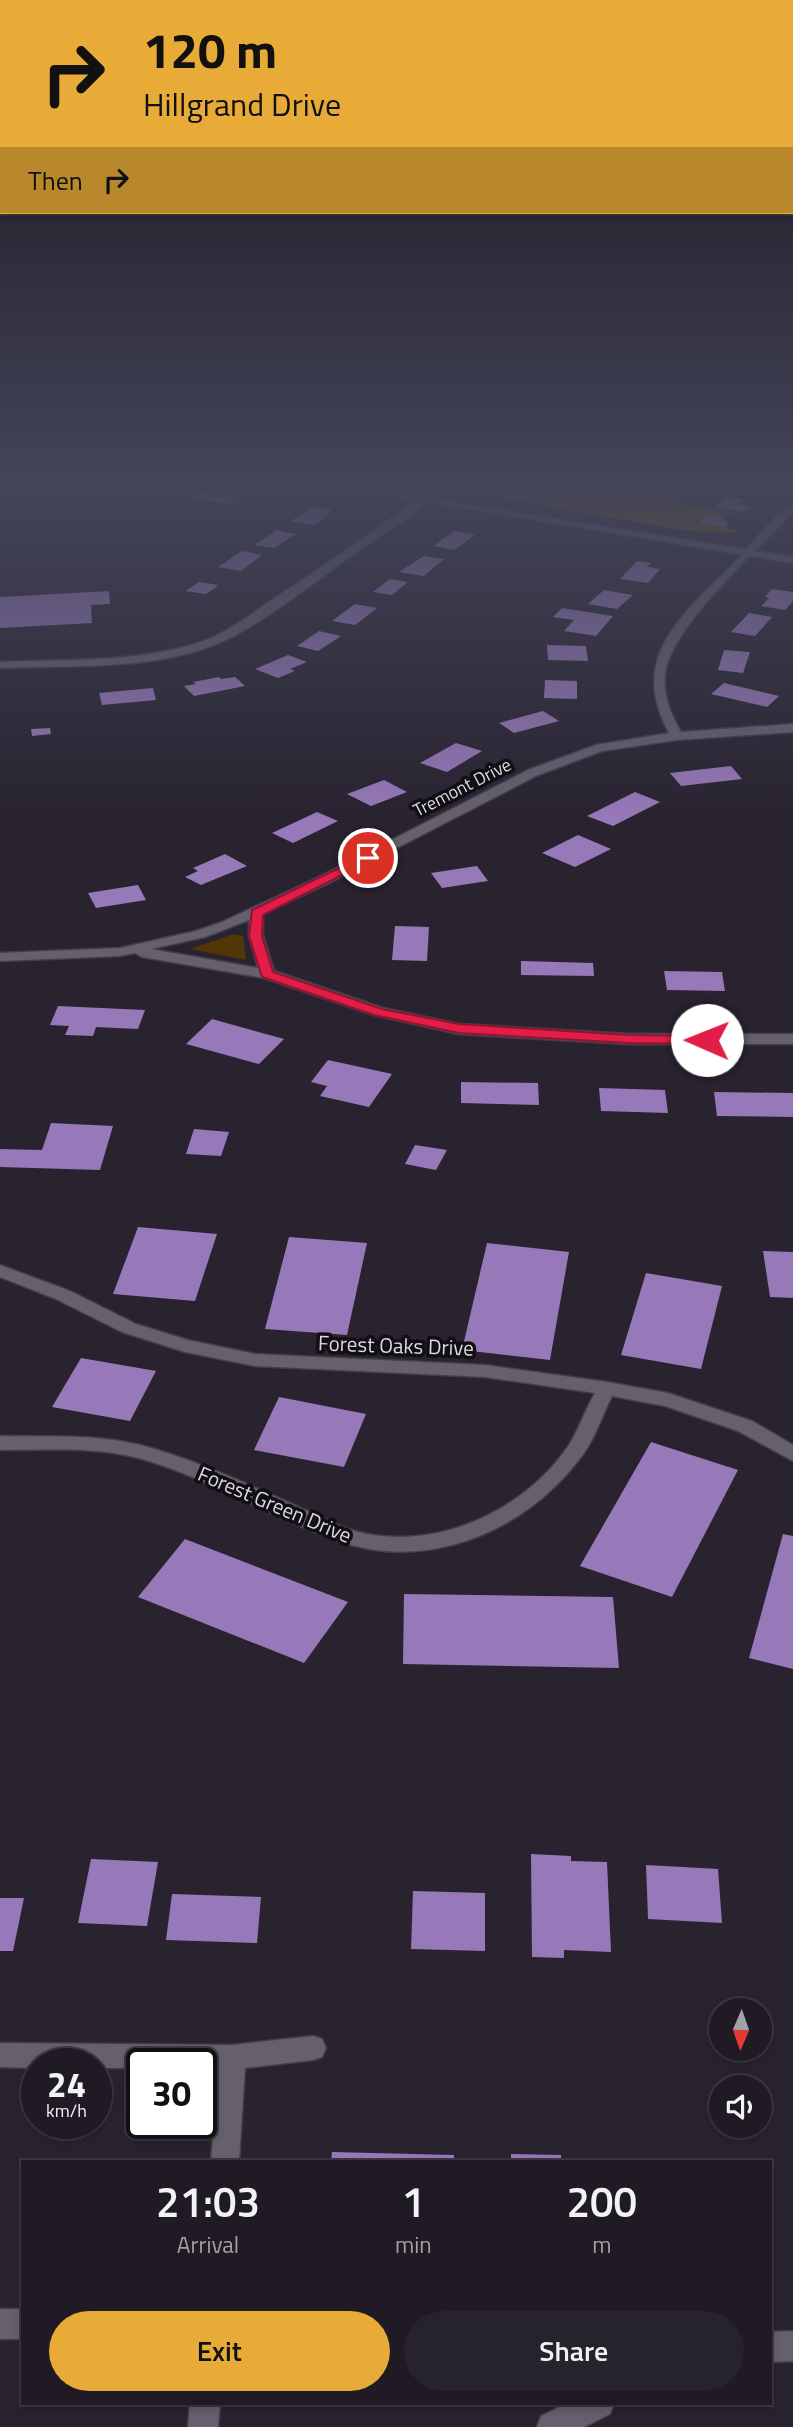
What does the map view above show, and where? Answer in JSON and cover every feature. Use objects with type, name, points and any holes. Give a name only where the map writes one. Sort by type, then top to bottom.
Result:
[{"type":"street","points":[[0,665],[139,657],[184,650],[213,641],[242,626],[287,594]]},
{"type":"street","points":[[677,736],[669,724],[657,679],[664,650],[672,635],[710,594]]},
{"type":"street","name":"Tremont Drive","points":[[0,957],[120,951],[200,934],[256,913],[531,773],[600,748],[677,736],[793,728]]},
{"type":"street","points":[[256,913],[256,936],[267,974]]},
{"type":"street","points":[[120,951],[172,956],[267,974],[379,1012],[459,1029],[629,1039],[793,1039]]},
{"type":"street","name":"Forest Oaks Drive","points":[[0,1271],[63,1295],[129,1328],[186,1346],[255,1360],[485,1371],[607,1388],[668,1400],[745,1426],[793,1454]]},
{"type":"street","name":"Forest Green Drive","points":[[0,1443],[126,1448],[190,1468],[327,1530],[359,1540],[394,1546],[460,1537],[508,1515],[528,1500],[570,1458],[585,1436],[607,1388]]},
{"type":"street","points":[[0,2055],[232,2057],[313,2048]]},
{"type":"street","points":[[225,2160],[232,2057]]},
{"type":"street","points":[[0,2324],[21,2324]]},
{"type":"street","points":[[772,2347],[793,2346]]},
{"type":"street","points":[[203,2427],[205,2405]]},
{"type":"street","points":[[552,2427],[595,2405]]},
{"type":"shaded area","points":[[234,934],[243,936],[246,960],[190,949]]},
{"type":"building","points":[[109,594],[110,604],[91,605],[92,623],[0,628],[0,597]]},
{"type":"building","points":[[599,594],[633,595],[617,609],[588,604]]},
{"type":"building","points":[[767,594],[793,594],[793,601],[785,610],[761,606],[769,598],[765,597]]},
{"type":"building","points":[[355,604],[377,608],[355,625],[332,621]]},
{"type":"building","points":[[562,608],[613,616],[596,636],[564,631],[574,620],[553,617]]},
{"type":"building","points":[[749,613],[772,617],[755,636],[731,632]]},
{"type":"building","points":[[319,631],[341,636],[318,651],[297,646]]},
{"type":"building","points":[[547,645],[586,646],[588,661],[548,660]]},
{"type":"building","points":[[724,650],[750,652],[743,673],[718,670]]},
{"type":"building","points":[[288,655],[307,662],[278,678],[255,669]]},
{"type":"building","points":[[235,677],[245,686],[194,696],[184,686],[196,684],[193,682]]},
{"type":"building","points":[[545,680],[577,681],[577,699],[544,698]]},
{"type":"building","points":[[724,683],[779,696],[767,707],[711,694]]},
{"type":"building","points":[[153,688],[156,700],[102,705],[99,693]]},
{"type":"building","points":[[543,711],[559,721],[514,733],[499,723]]},
{"type":"building","points":[[50,728],[51,734],[32,736],[31,729]]},
{"type":"building","points":[[456,743],[482,751],[447,772],[420,763]]},
{"type":"building","points":[[731,766],[742,779],[681,786],[670,773]]},
{"type":"building","points":[[384,780],[407,792],[371,806],[347,794]]},
{"type":"building","points":[[635,792],[660,802],[613,826],[587,816]]},
{"type":"building","points":[[317,812],[338,821],[293,843],[272,833]]},
{"type":"building","points":[[578,835],[611,849],[575,867],[542,853]]},
{"type":"building","points":[[225,854],[247,866],[201,885],[185,877],[198,871],[193,868]]},
{"type":"building","points":[[477,866],[488,881],[442,888],[431,873]]},
{"type":"building","points":[[138,885],[146,900],[96,908],[88,893]]},
{"type":"building","points":[[395,926],[429,927],[427,961],[392,960]]},
{"type":"building","points":[[521,961],[593,963],[594,976],[521,975]]},
{"type":"building","points":[[664,971],[722,972],[725,991],[667,990]]},
{"type":"building","points":[[58,1006],[145,1010],[138,1029],[96,1027],[93,1036],[65,1035],[69,1026],[50,1025]]},
{"type":"building","points":[[212,1019],[284,1039],[259,1064],[186,1044]]},
{"type":"building","points":[[328,1060],[392,1074],[369,1107],[320,1096],[327,1086],[311,1082]]},
{"type":"building","points":[[461,1082],[538,1083],[539,1105],[461,1103]]},
{"type":"building","points":[[599,1088],[665,1090],[668,1113],[601,1111]]},
{"type":"building","points":[[714,1092],[793,1093],[793,1117],[717,1116]]},
{"type":"building","points":[[51,1123],[113,1126],[100,1170],[0,1167],[0,1149],[42,1150]]},
{"type":"building","points":[[194,1129],[229,1132],[221,1156],[186,1154]]},
{"type":"building","points":[[415,1145],[447,1150],[436,1170],[405,1164]]},
{"type":"building","points":[[138,1227],[217,1234],[195,1301],[113,1294]]},
{"type":"building","points":[[289,1237],[367,1243],[347,1335],[265,1329]]},
{"type":"building","points":[[487,1243],[569,1252],[550,1360],[462,1350]]},
{"type":"building","points":[[763,1251],[793,1252],[793,1298],[770,1297]]},
{"type":"building","points":[[646,1273],[722,1286],[701,1369],[621,1355]]},
{"type":"building","points":[[81,1358],[156,1371],[130,1421],[52,1407]]},
{"type":"building","points":[[279,1397],[366,1414],[344,1467],[254,1450]]},
{"type":"building","points":[[651,1442],[738,1470],[672,1597],[580,1566]]},
{"type":"building","points":[[783,1534],[793,1536],[793,1669],[749,1658]]},
{"type":"building","points":[[185,1539],[348,1602],[304,1663],[138,1597]]},
{"type":"building","points":[[404,1594],[613,1597],[619,1668],[403,1664]]},
{"type":"building","points":[[531,1854],[571,1856],[571,1861],[607,1862],[611,1952],[564,1950],[564,1958],[532,1957]]},
{"type":"building","points":[[91,1859],[158,1862],[147,1926],[78,1923]]},
{"type":"building","points":[[646,1865],[718,1869],[722,1923],[648,1919]]},
{"type":"building","points":[[413,1891],[485,1893],[485,1951],[411,1949]]},
{"type":"building","points":[[172,1894],[261,1897],[257,1943],[166,1940]]},
{"type":"building","points":[[0,1898],[24,1898],[13,1951],[0,1951]]},
{"type":"building","points":[[332,2152],[454,2155],[454,2160],[331,2160]]},
{"type":"building","points":[[511,2154],[561,2155],[561,2160],[511,2160]]},
{"type":"route","points":[[368,858],[256,913],[256,936],[267,974],[379,1012],[459,1029],[629,1039],[707,1040]]}]
